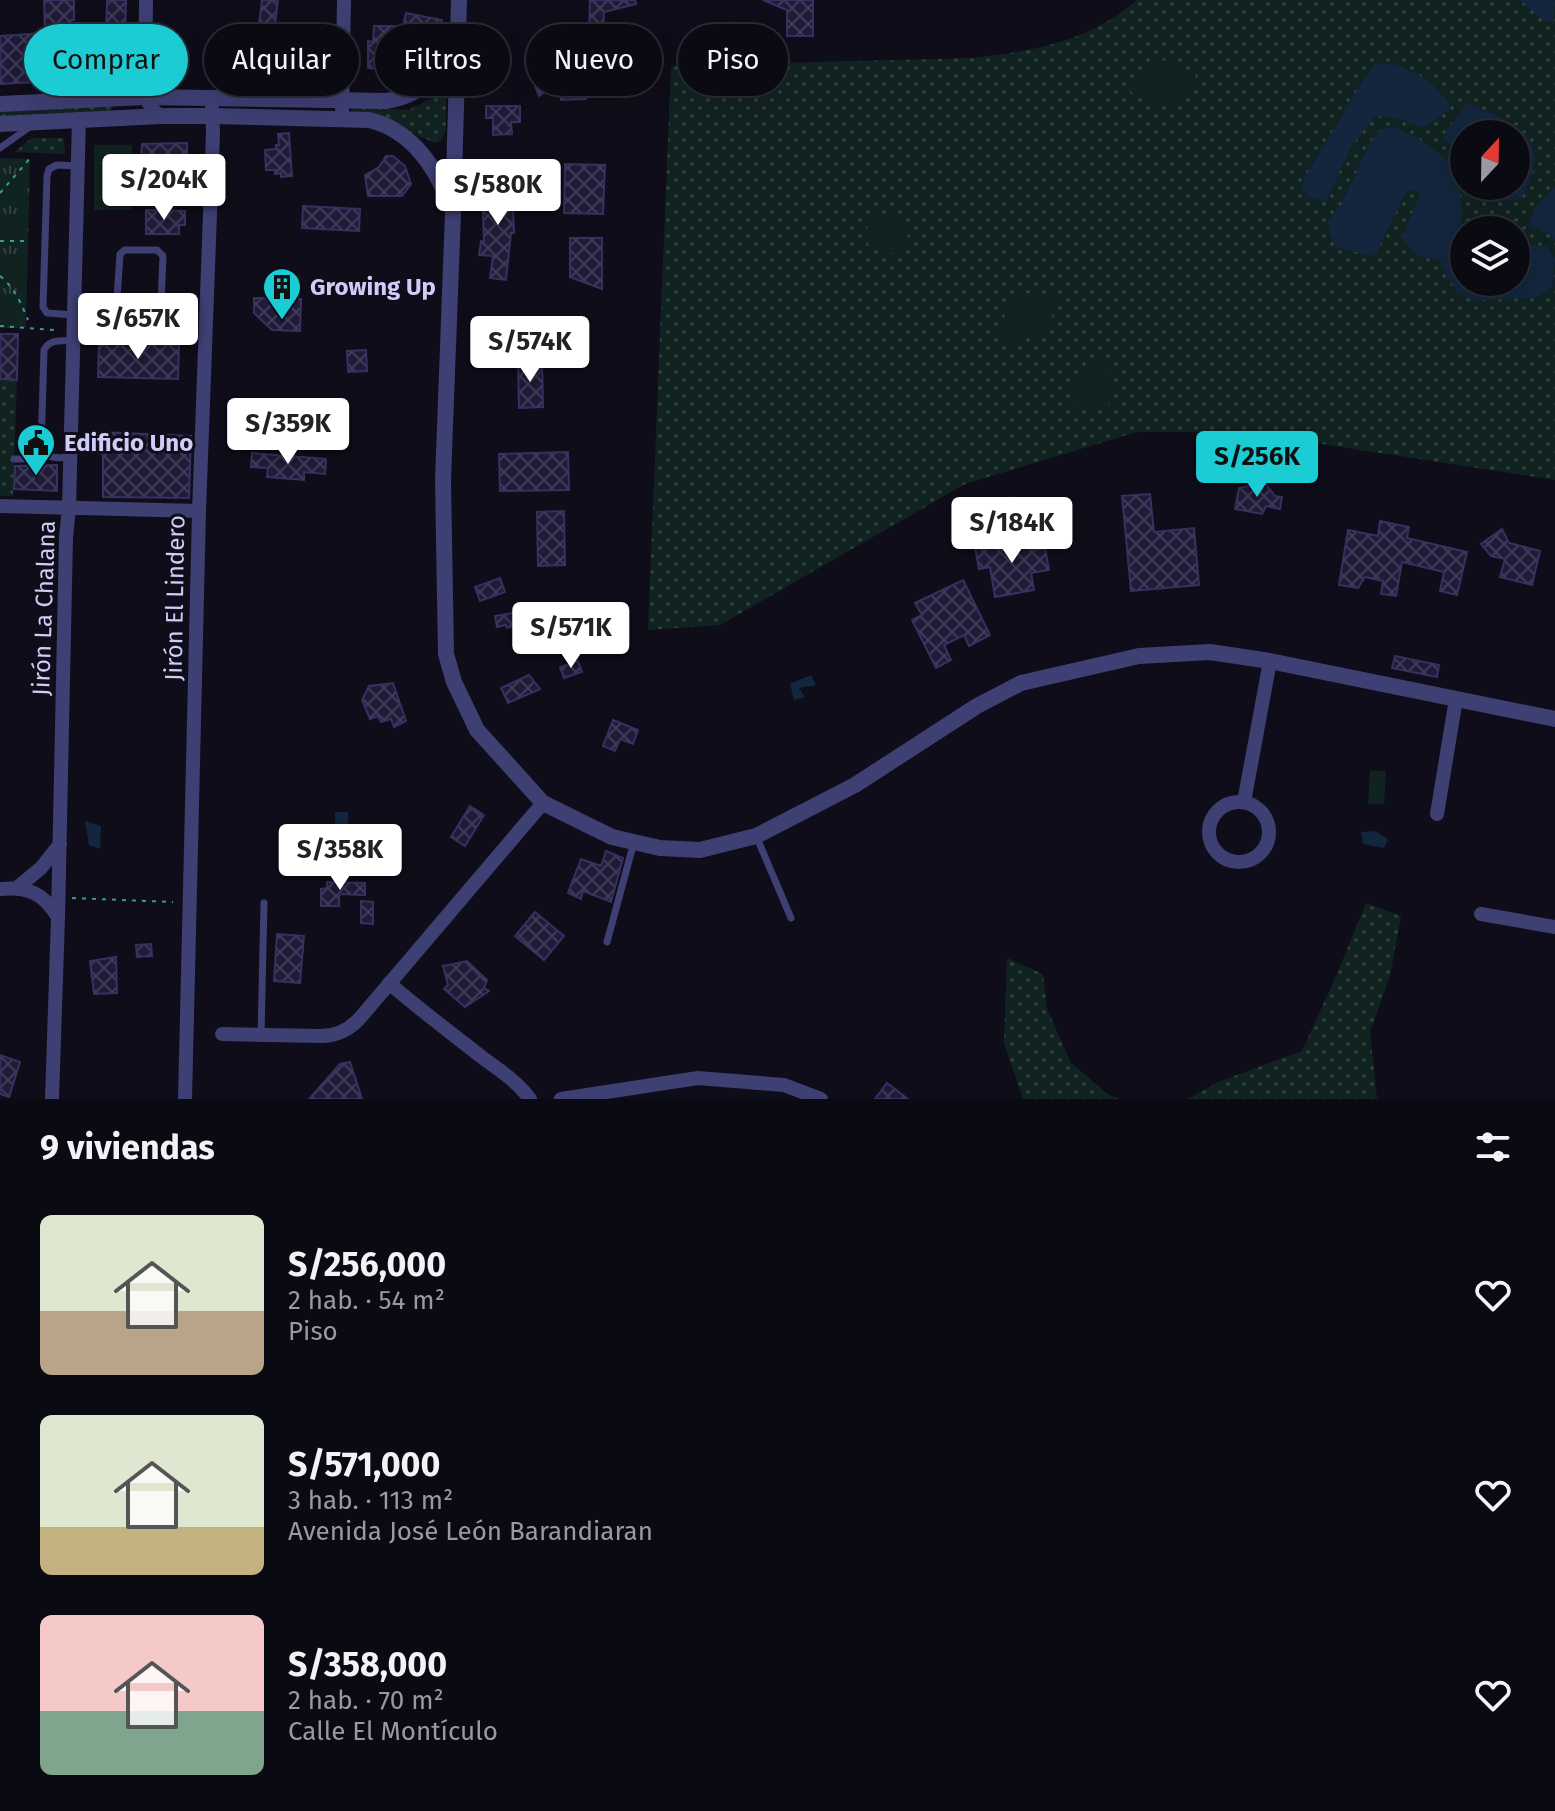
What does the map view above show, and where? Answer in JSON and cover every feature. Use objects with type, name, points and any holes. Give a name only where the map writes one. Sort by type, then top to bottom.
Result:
[{"type":"street","points":[[146,0],[145,97],[161,116]]},
{"type":"street","points":[[342,119],[344,0]]},
{"type":"street","points":[[459,0],[459,24]]},
{"type":"street","points":[[0,104],[145,97],[386,101],[406,96]]},
{"type":"street","points":[[451,96],[457,106]]},
{"type":"street","points":[[457,96],[443,480],[446,654],[454,682],[477,730],[543,803],[612,837],[660,848],[700,850],[756,836],[855,785],[977,706],[1021,683],[1139,656],[1210,652],[1270,661],[1555,719]]},
{"type":"street","name":"Jirón El Lindero","points":[[185,1099],[212,97]]},
{"type":"street","points":[[112,98],[119,105],[117,114],[112,117]]},
{"type":"street","points":[[0,124],[161,116],[369,120],[393,128],[436,153],[444,152],[456,141]]},
{"type":"street","name":"Jirón La Chalana","points":[[52,1099],[79,119]]},
{"type":"street","points":[[412,141],[436,174],[453,213]]},
{"type":"street","points":[[0,506],[199,511]]},
{"type":"street","points":[[1244,802],[1270,661]]},
{"type":"street","points":[[1437,814],[1456,699]]},
{"type":"street","points":[[1234,802],[1244,802],[1262,812],[1270,831],[1263,851],[1246,862],[1235,862],[1218,854],[1212,846],[1209,827],[1217,810],[1234,802]]},
{"type":"street","points":[[222,1034],[321,1036],[341,1032],[355,1024],[543,803]]},
{"type":"street","points":[[18,887],[41,868],[60,844]]},
{"type":"street","points":[[0,889],[18,887],[37,895],[58,917]]},
{"type":"street","points":[[1481,914],[1555,927]]},
{"type":"street","points":[[389,983],[507,1076],[530,1099]]},
{"type":"street","points":[[561,1099],[698,1078],[784,1085],[821,1099]]},
{"type":"lane","points":[[0,148],[38,121]]},
{"type":"lane","points":[[74,315],[47,313],[43,307],[44,264],[49,169],[57,165],[78,166]]},
{"type":"lane","points":[[75,297],[117,299],[124,305],[156,307],[161,304],[163,256],[157,250],[125,250],[120,254],[117,299]]},
{"type":"lane","points":[[71,458],[45,455],[41,449],[44,350],[53,341],[74,341]]},
{"type":"lane","points":[[14,459],[39,459],[45,455]]},
{"type":"lane","points":[[756,836],[791,918]]},
{"type":"lane","points":[[607,942],[634,842]]},
{"type":"lane","points":[[261,1035],[264,903]]},
{"type":"path","points":[[0,193],[32,156]]},
{"type":"path","points":[[0,241],[30,241]]},
{"type":"path","points":[[0,276],[9,283],[28,320]]},
{"type":"path","points":[[0,326],[61,330]]},
{"type":"path","points":[[59,898],[190,902]]},
{"type":"green space","points":[[1137,0],[1555,0],[1555,480],[1244,432],[1137,432],[965,484],[720,625],[648,630],[671,66],[678,66],[678,96],[788,96],[788,63],[973,58],[1060,42],[1099,26]]},
{"type":"green space","points":[[1150,60],[1171,61],[1196,75],[1177,108],[1151,104],[1130,90]]},
{"type":"green space","points":[[440,97],[446,98],[446,130],[441,140],[435,143],[404,129],[352,115],[351,107],[408,110]]},
{"type":"green space","points":[[113,106],[111,111],[0,118],[0,111]]},
{"type":"green space","points":[[32,138],[64,138],[65,154],[14,152]]},
{"type":"green space","points":[[94,145],[132,145],[132,210],[94,210]]},
{"type":"green space","points":[[0,158],[30,159],[26,328],[0,328]]},
{"type":"green space","points":[[878,214],[901,218],[908,230],[907,246],[897,254],[868,244],[866,230]]},
{"type":"green space","points":[[1039,292],[1056,297],[1052,318],[1043,330],[1011,343],[995,332],[1018,294]]},
{"type":"green space","points":[[1089,360],[1106,363],[1114,395],[1107,408],[1093,412],[1075,406],[1073,391],[1077,376]]},
{"type":"green space","points":[[0,379],[17,380],[13,496],[0,496]]},
{"type":"green space","points":[[1370,770],[1386,771],[1384,804],[1368,804]]},
{"type":"green space","points":[[1366,903],[1401,916],[1390,976],[1370,1032],[1377,1099],[1188,1099],[1218,1082],[1302,1051]]},
{"type":"green space","points":[[1007,958],[1043,974],[1047,1009],[1071,1063],[1109,1095],[1119,1099],[1023,1099],[1004,1043]]},
{"type":"water","points":[[1520,0],[1555,0],[1554,23],[1543,20]]},
{"type":"water","points":[[1392,63],[1426,79],[1451,107],[1422,128],[1398,118],[1375,116],[1351,147],[1326,202],[1310,197],[1301,189],[1304,179],[1362,82],[1375,64]]},
{"type":"water","points":[[1467,103],[1504,120],[1454,120]]},
{"type":"water","points":[[1392,126],[1422,141],[1440,154],[1450,166],[1450,200],[1461,200],[1461,216],[1450,216],[1450,280],[1438,260],[1417,256],[1402,238],[1420,193],[1412,189],[1405,194],[1375,256],[1337,248],[1330,235],[1328,222],[1342,203],[1370,143],[1379,131]]},
{"type":"water","points":[[1450,126],[1450,144],[1444,141],[1444,134]]},
{"type":"water","points":[[1530,142],[1534,160],[1530,179]]},
{"type":"water","points":[[1555,187],[1555,240],[1530,226],[1530,220],[1542,200]]},
{"type":"water","points":[[1530,245],[1547,246],[1555,259],[1552,288],[1538,297],[1474,301],[1465,296],[1530,296]]},
{"type":"water","points":[[1011,496],[1029,500],[1033,524],[1015,526]]},
{"type":"water","points":[[811,675],[816,685],[799,688],[805,697],[794,700],[790,684]]},
{"type":"water","points":[[335,812],[348,812],[349,842],[335,842]]},
{"type":"water","points":[[85,821],[101,826],[100,849],[89,845]]},
{"type":"water","points":[[1375,831],[1388,839],[1384,848],[1363,844],[1361,832]]},
{"type":"building","points":[[44,0],[74,0],[74,20],[71,24],[45,24]]},
{"type":"building","points":[[107,0],[126,0],[125,24],[106,24]]},
{"type":"building","points":[[262,0],[278,0],[275,24],[259,24]]},
{"type":"building","points":[[590,0],[635,0],[636,4],[604,12],[603,24],[589,24]]},
{"type":"building","points":[[763,0],[813,0],[813,36],[788,36],[787,10]]},
{"type":"building","points":[[406,13],[442,20],[441,24],[403,24]]},
{"type":"building","points":[[374,26],[375,68],[368,68],[368,41],[373,42]]},
{"type":"building","points":[[24,34],[24,83],[0,84],[0,36]]},
{"type":"building","points":[[561,96],[586,96],[586,99],[561,100]]},
{"type":"building","points":[[486,106],[520,106],[520,122],[511,122],[512,134],[493,135],[493,118],[486,118]]},
{"type":"building","points":[[289,133],[292,176],[281,177],[281,173],[275,174],[275,170],[266,170],[265,150],[276,149],[279,145],[278,134]]},
{"type":"building","points":[[187,143],[187,158],[179,158],[178,180],[182,180],[183,190],[150,191],[150,179],[155,178],[154,158],[141,158],[142,144]]},
{"type":"building","points":[[386,156],[393,156],[405,166],[411,184],[402,196],[368,196],[365,175],[379,167]]},
{"type":"building","points":[[565,164],[605,165],[603,214],[564,213]]},
{"type":"building","points":[[512,184],[514,233],[511,233],[506,280],[490,278],[493,256],[479,255],[481,241],[484,241],[482,185]]},
{"type":"building","points":[[303,206],[360,209],[359,231],[302,228]]},
{"type":"building","points":[[146,210],[185,211],[185,225],[179,225],[179,234],[146,234]]},
{"type":"building","points":[[570,238],[602,238],[602,289],[570,277]]},
{"type":"building","name":"Growing Up","points":[[254,298],[301,299],[300,331],[272,330],[254,313]]},
{"type":"building","points":[[0,334],[18,334],[17,380],[0,379]]},
{"type":"building","points":[[99,342],[179,345],[178,379],[98,377]]},
{"type":"building","points":[[366,350],[367,371],[348,372],[347,351]]},
{"type":"building","points":[[518,361],[542,361],[543,407],[519,408]]},
{"type":"building","points":[[99,432],[191,436],[189,498],[103,497],[103,454],[98,453]]},
{"type":"building","points":[[568,452],[569,490],[500,491],[499,454]]},
{"type":"building","points":[[252,453],[326,459],[325,474],[304,472],[304,480],[267,477],[268,468],[251,467]]},
{"type":"building","name":"Edificio Uno","points":[[57,465],[57,491],[14,489],[15,466]]},
{"type":"building","points":[[1265,483],[1275,496],[1282,497],[1280,509],[1266,506],[1262,514],[1235,509],[1239,488]]},
{"type":"building","points":[[1150,494],[1154,532],[1194,528],[1199,585],[1131,591],[1122,496]]},
{"type":"building","points":[[564,511],[565,565],[538,566],[537,512]]},
{"type":"building","points":[[1380,521],[1409,527],[1407,538],[1467,552],[1457,595],[1440,591],[1444,572],[1402,562],[1396,596],[1381,594],[1383,581],[1365,577],[1358,588],[1339,585],[1348,530],[1378,536]]},
{"type":"building","points":[[1502,529],[1509,543],[1540,551],[1532,585],[1500,577],[1505,559],[1491,556],[1481,544]]},
{"type":"building","points":[[1032,537],[1034,550],[1045,548],[1049,570],[1031,573],[1034,590],[995,597],[990,567],[979,569],[975,547]]},
{"type":"building","points":[[500,578],[505,592],[480,601],[475,587]]},
{"type":"building","points":[[963,580],[990,635],[969,646],[964,635],[944,645],[951,660],[936,668],[912,620],[922,615],[915,603]]},
{"type":"building","points":[[518,612],[521,626],[497,627],[495,616]]},
{"type":"building","points":[[1395,656],[1439,665],[1437,677],[1392,668]]},
{"type":"building","points":[[578,661],[582,672],[564,678],[560,667]]},
{"type":"building","points":[[529,675],[540,689],[508,703],[501,688]]},
{"type":"building","points":[[393,683],[406,721],[394,727],[391,719],[381,722],[378,716],[370,719],[362,700],[369,686]]},
{"type":"building","points":[[613,720],[638,730],[633,744],[620,739],[615,751],[603,746]]},
{"type":"building","points":[[470,806],[484,815],[465,846],[451,837]]},
{"type":"building","points":[[606,851],[623,858],[611,902],[583,891],[581,899],[568,893],[581,859],[601,866]]},
{"type":"building","points":[[327,882],[365,883],[365,895],[339,894],[339,906],[321,906],[321,889],[327,888]]},
{"type":"building","points":[[361,901],[373,902],[373,924],[361,923]]},
{"type":"building","points":[[535,912],[564,936],[544,960],[515,936]]},
{"type":"building","points":[[277,934],[304,936],[300,983],[274,981]]},
{"type":"building","points":[[151,944],[152,956],[137,957],[136,945]]},
{"type":"building","points":[[116,957],[117,993],[94,994],[90,961]]},
{"type":"building","points":[[467,961],[487,980],[484,988],[489,991],[465,1007],[444,989],[448,985],[443,966]]},
{"type":"building","points":[[0,1055],[20,1062],[9,1097],[0,1094]]},
{"type":"building","points":[[350,1062],[362,1099],[309,1099],[340,1064]]},
{"type":"building","points":[[887,1083],[908,1099],[875,1099]]},
{"type":"place","name":"Growing Up","points":[[282,321]]},
{"type":"place","name":"Edificio Uno","points":[[36,477]]}]
